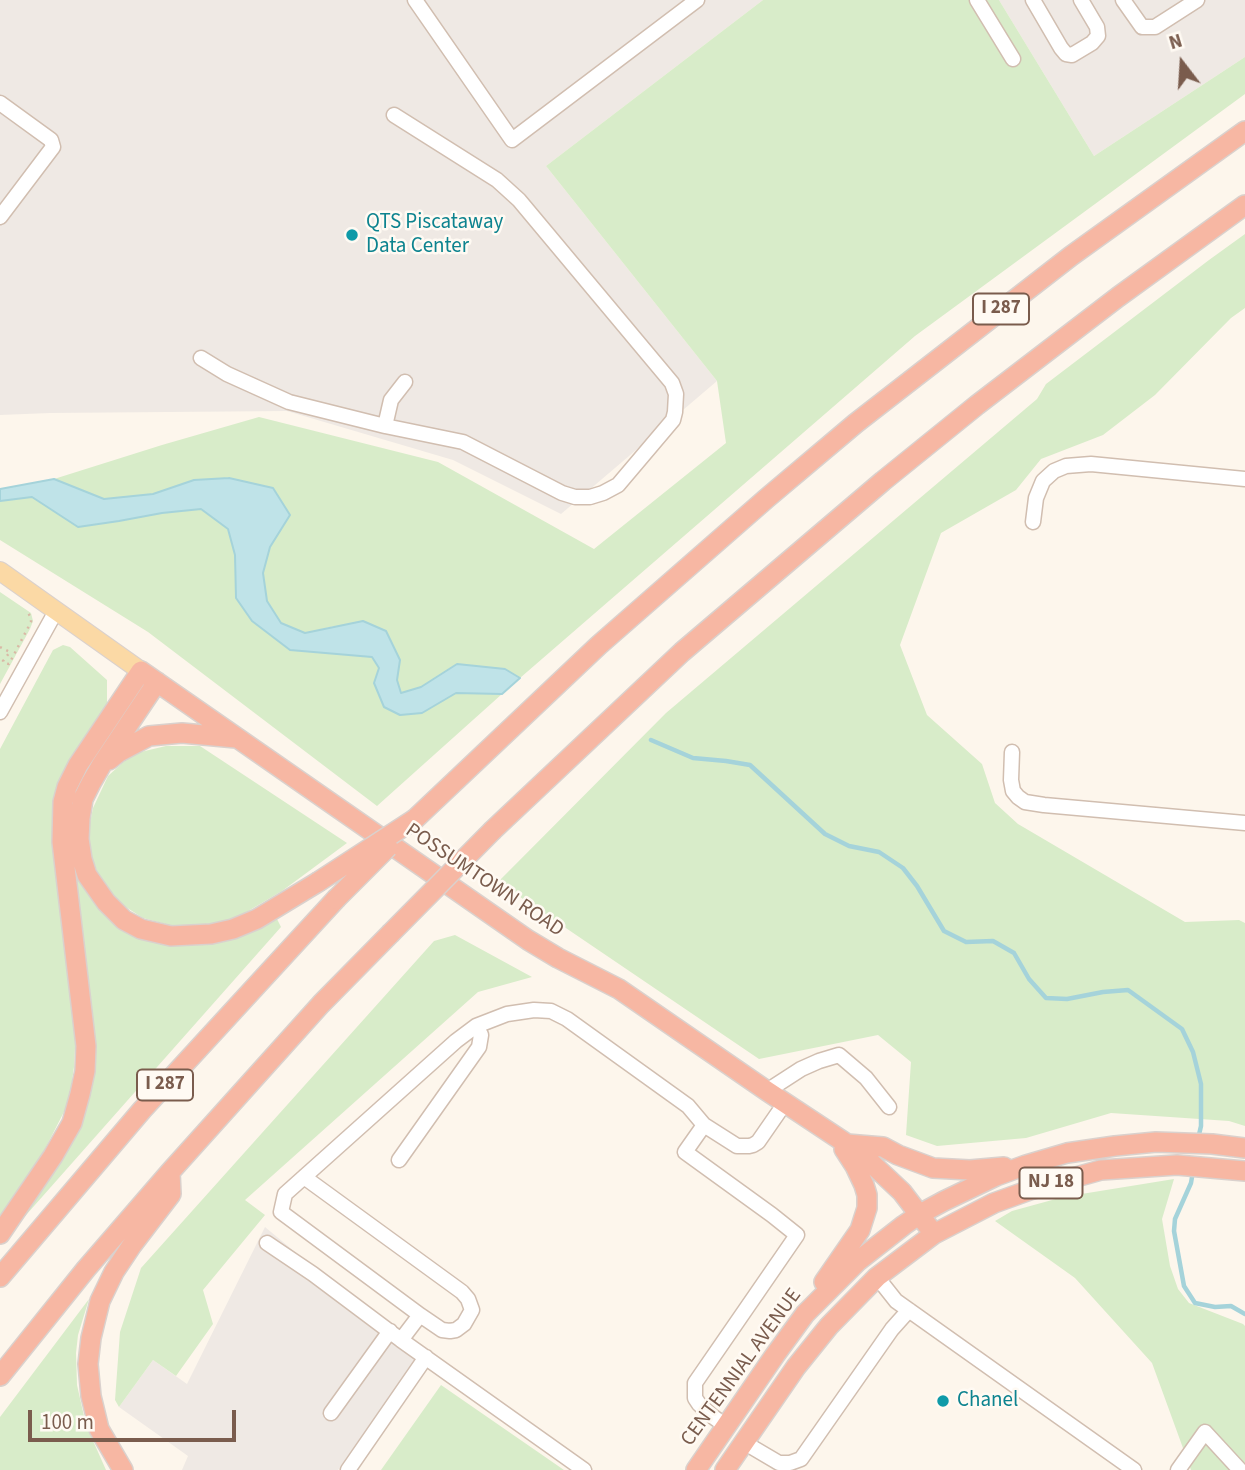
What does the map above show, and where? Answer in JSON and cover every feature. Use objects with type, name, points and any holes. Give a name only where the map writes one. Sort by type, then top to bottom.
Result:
[{"type":"highway","name":"I 287","points":[[0,1277],[142,1110],[336,899],[415,819],[599,645],[846,431],[1071,256],[1245,131]]},
{"type":"highway","name":"I 287","points":[[0,1377],[86,1269],[313,1013],[493,830],[682,652],[883,481],[999,388],[1245,205]]},
{"type":"highway","name":"POSSUMTOWN ROAD","points":[[149,677],[528,940],[619,989],[841,1140],[901,1192],[934,1234]]},
{"type":"highway","points":[[149,677],[83,799],[80,818],[79,839],[88,875],[106,902],[124,920],[141,929],[172,936],[211,934],[233,929],[257,919],[415,819]]},
{"type":"highway","points":[[0,1234],[72,1123],[85,1071],[86,1046],[62,842],[63,802],[67,787],[78,765],[149,677]]},
{"type":"highway","points":[[102,764],[149,736],[181,733],[236,738]]},
{"type":"highway","points":[[841,1140],[883,1147],[906,1159],[933,1168],[970,1170],[1026,1165]]},
{"type":"highway","points":[[805,1314],[860,1230],[867,1208],[864,1185],[841,1140]]},
{"type":"highway","name":"CENTENNIAL AVENUE","points":[[696,1470],[805,1314],[858,1261],[920,1214],[996,1176],[1067,1153],[1136,1143],[1177,1142],[1245,1148]]},
{"type":"highway","name":"CENTENNIAL AVENUE","points":[[725,1470],[818,1339],[841,1312],[877,1276],[934,1234],[994,1203],[1101,1170],[1177,1165],[1245,1171]]},
{"type":"highway","points":[[123,1470],[99,1429],[91,1396],[88,1364],[91,1338],[100,1301],[114,1272],[171,1194],[170,1172]]},
{"type":"main road","name":"POSSUMTOWN ROAD","points":[[0,571],[149,677]]},
{"type":"street","points":[[415,0],[512,140],[697,0]]},
{"type":"street","points":[[977,0],[1013,59]]},
{"type":"street","points":[[1033,0],[1061,48],[1066,54],[1072,55],[1092,43],[1098,36],[1097,27],[1081,0]]},
{"type":"street","points":[[1124,0],[1142,27],[1155,27],[1197,0]]},
{"type":"street","points":[[0,103],[51,140],[53,147],[2,211]]},
{"type":"street","points":[[201,358],[227,374],[289,402],[463,442],[562,493],[575,497],[590,497],[618,485],[673,420],[676,394],[672,383],[519,200],[497,180],[394,115]]},
{"type":"street","points":[[385,426],[391,400],[405,382]]},
{"type":"street","points":[[1033,522],[1036,498],[1043,481],[1054,471],[1066,466],[1103,465],[1245,480]]},
{"type":"street","points":[[0,712],[56,611]]},
{"type":"street","points":[[1012,752],[1013,791],[1025,802],[1245,823]]},
{"type":"street","points":[[304,1177],[462,1292],[472,1310],[464,1324],[450,1331],[442,1331],[281,1212],[285,1194],[304,1177],[456,1041],[476,1026],[507,1014],[534,1010],[551,1011],[567,1019],[688,1106],[704,1125],[737,1146],[758,1142],[785,1102]]},
{"type":"street","points":[[399,1160],[479,1046],[481,1035],[476,1026]]},
{"type":"street","points":[[767,1091],[801,1069],[839,1055],[866,1078],[890,1107]]},
{"type":"street","points":[[704,1125],[685,1152],[797,1235],[695,1383],[695,1398],[699,1404],[726,1426]]},
{"type":"street","points":[[267,1243],[584,1470]]},
{"type":"street","points":[[877,1276],[896,1301],[1134,1470]]},
{"type":"street","points":[[745,1443],[779,1463],[801,1459],[892,1329],[909,1310]]},
{"type":"street","points":[[331,1413],[396,1336],[420,1315]]},
{"type":"street","points":[[348,1470],[426,1357]]},
{"type":"street","points":[[1178,1470],[1205,1432],[1240,1470]]},
{"type":"path","points":[[0,647],[10,652],[4,661],[9,664],[31,622],[29,614],[21,607]]},
{"type":"shaded area","points":[[0,0],[763,0],[546,166],[717,381],[561,514],[453,460],[287,411],[0,415]]},
{"type":"shaded area","points":[[999,0],[1245,0],[1245,57],[1094,156]]},
{"type":"shaded area","points":[[265,1227],[420,1356],[338,1470],[182,1470],[188,1456],[119,1407],[153,1360],[187,1384]]},
{"type":"green space","points":[[763,0],[999,0],[1094,156],[1245,57],[1245,94],[915,336],[520,678],[505,669],[457,664],[421,687],[401,693],[397,680],[400,660],[335,626],[305,633],[281,623],[267,601],[263,573],[270,547],[290,515],[194,480],[153,494],[104,499],[54,479],[259,417],[438,462],[594,549],[726,443],[717,381],[546,166]]},
{"type":"green space","points":[[1245,234],[1245,308],[1231,318],[1155,395],[1103,435],[1041,459],[1016,490],[941,533],[900,645],[927,715],[982,764],[995,803],[1018,824],[1185,922],[1239,920],[1245,923],[1245,1126],[1229,1121],[1111,1113],[1026,1138],[937,1146],[906,1135],[911,1062],[878,1035],[759,1059],[498,882],[666,713],[1037,399],[1046,384]]},
{"type":"green space","points":[[32,497],[78,527],[201,509],[228,529],[235,555],[236,598],[290,650],[372,657],[379,668],[374,683],[384,707],[400,715],[422,712],[456,693],[502,694],[377,806],[148,632],[0,540],[0,501]]},
{"type":"green space","points":[[0,592],[31,613],[33,621],[0,684]]},
{"type":"green space","points":[[63,645],[70,647],[107,680],[107,703],[59,784],[76,1029],[74,1067],[69,1102],[19,1194],[0,1217],[0,749],[53,650]]},
{"type":"green space","points":[[166,746],[200,746],[347,843],[282,891],[228,923],[173,926],[143,918],[121,904],[100,879],[90,852],[89,828],[93,808],[108,776],[132,754]]},
{"type":"green space","points":[[79,877],[118,923],[245,933],[277,919],[281,927],[19,1223],[80,1117],[74,878]]},
{"type":"green space","points":[[455,935],[532,977],[478,992],[245,1200],[265,1215],[203,1290],[213,1324],[176,1376],[153,1360],[119,1407],[115,1400],[120,1332],[141,1268],[434,941]]},
{"type":"green space","points":[[1174,1179],[1162,1219],[1170,1266],[1178,1289],[1189,1303],[1245,1326],[1245,1470],[1191,1470],[1152,1363],[1075,1278],[995,1221],[1012,1211],[1063,1197]]},
{"type":"green space","points":[[89,1299],[78,1335],[77,1385],[86,1425],[106,1470],[0,1470],[0,1417]]},
{"type":"green space","points":[[441,1385],[564,1470],[381,1470]]},
{"type":"water","points":[[229,478],[273,488],[290,515],[270,547],[263,573],[267,601],[281,623],[305,633],[363,621],[386,631],[400,660],[397,680],[401,693],[421,687],[457,664],[505,669],[520,678],[502,694],[456,693],[422,713],[400,715],[384,707],[374,683],[379,668],[372,657],[290,650],[252,621],[236,598],[235,555],[228,529],[201,509],[78,527],[32,497],[0,501],[0,489],[54,479],[104,499],[153,494],[194,480]]},
{"type":"waterway","points":[[651,740],[693,758],[750,765],[825,834],[849,846],[879,852],[903,868],[944,931],[966,942],[993,941],[1014,953],[1029,979],[1046,998],[1067,999],[1128,990],[1182,1029],[1193,1052],[1201,1084],[1201,1126],[1198,1139]]},
{"type":"waterway","points":[[1193,1171],[1191,1183],[1175,1219],[1174,1231],[1184,1286],[1195,1303],[1215,1307],[1231,1306],[1245,1314]]},
{"type":"place","name":"QTS Piscataway Data Center","points":[[352,235]]},
{"type":"place","name":"Chanel","points":[[943,1401]]}]
